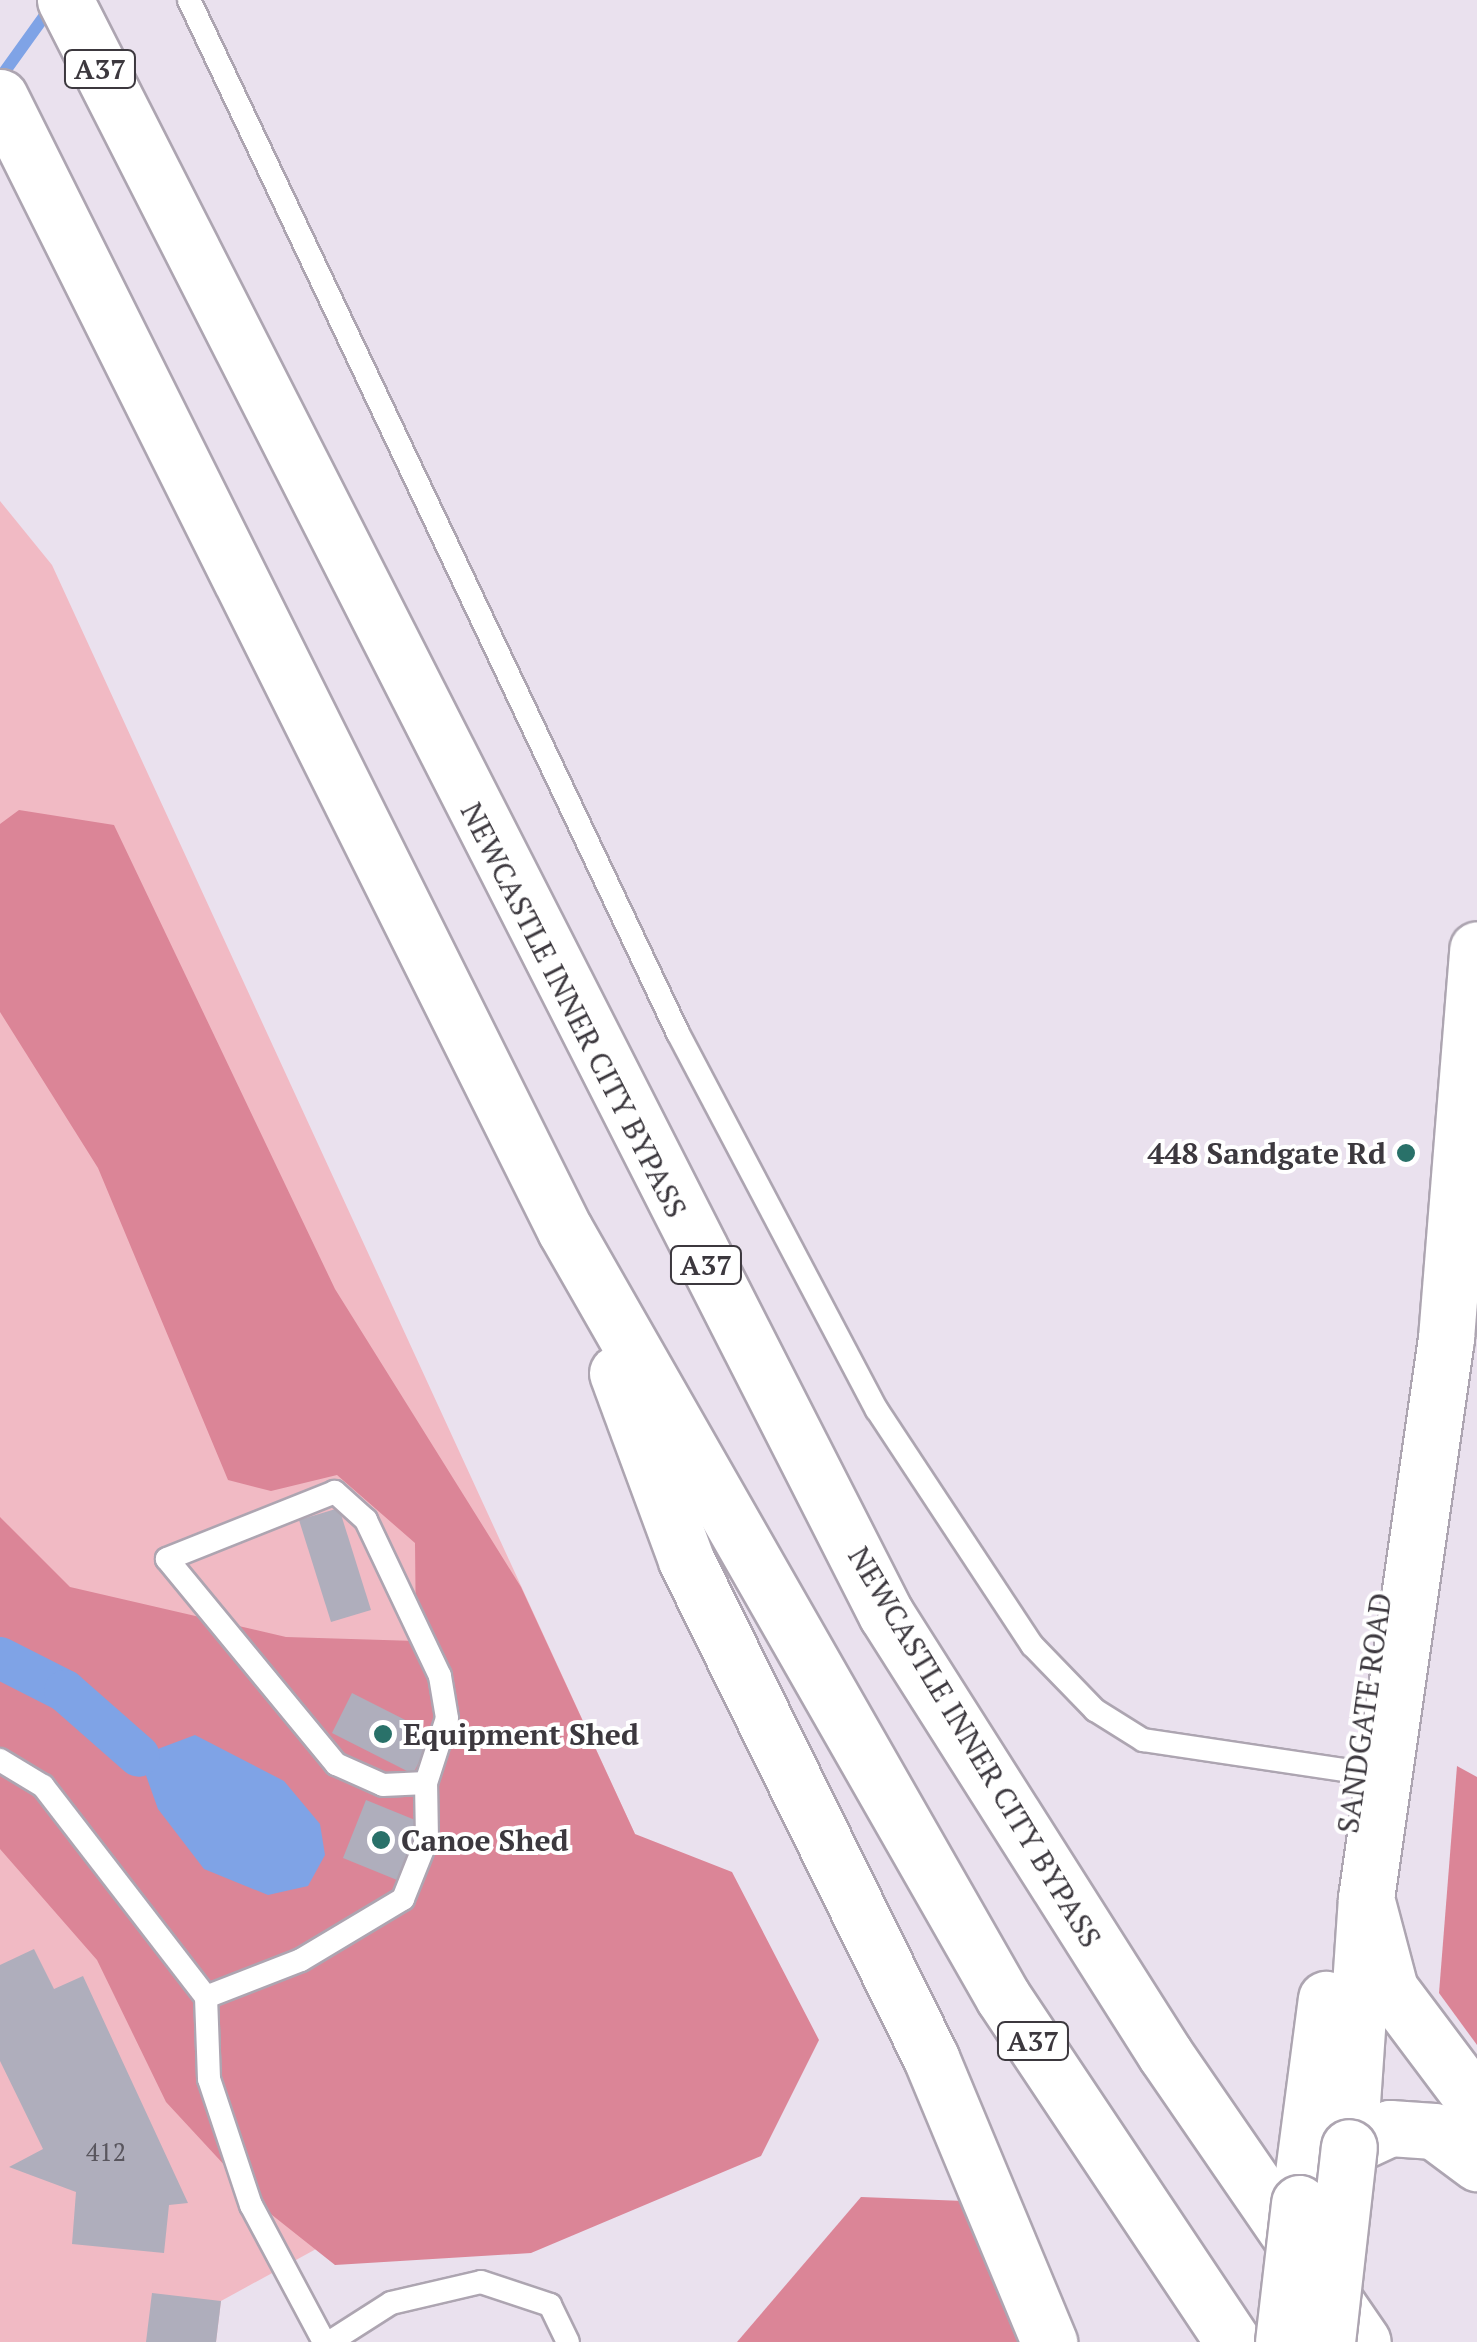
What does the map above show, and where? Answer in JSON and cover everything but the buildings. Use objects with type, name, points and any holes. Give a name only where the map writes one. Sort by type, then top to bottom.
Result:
[{"type":"main road","name":"NEWCASTLE INNER CITY BYPASS","points":[[65,0],[886,1614],[1165,2054],[1363,2342]]},
{"type":"main road","name":"A37","points":[[0,97],[565,1230],[1004,1997],[1233,2342]]},
{"type":"main road","name":"SANDGATE ROAD","points":[[1329,2133],[1446,1338],[1462,1086],[1477,949]]},
{"type":"main road","name":"SANDGATE ROAD","points":[[1328,2342],[1329,2133],[1356,1772],[1416,1332],[1462,1086]]},
{"type":"main road","points":[[565,1230],[686,1560],[931,2058],[1049,2342]]},
{"type":"main road","points":[[1366,1898],[1390,1989],[1477,2105]]},
{"type":"main road","points":[[1284,2342],[1300,2203],[1329,2133],[1416,2128],[1452,2139],[1477,2163]]},
{"type":"lane","points":[[190,0],[678,1033],[878,1410],[1001,1598],[1095,1710],[1144,1740],[1356,1772]]},
{"type":"lane","points":[[206,1996],[301,1960],[403,1899],[427,1839],[426,1783],[447,1718],[440,1676],[366,1520],[335,1492],[167,1558],[336,1764],[383,1786],[426,1783]]},
{"type":"lane","points":[[0,1760],[43,1786],[206,1996],[209,2079],[250,2205],[327,2342],[391,2303],[481,2282],[550,2305],[568,2342]]},
{"type":"shaded area","points":[[0,501],[52,565],[635,1834],[493,2152],[221,2301],[216,2342],[0,2342]]},
{"type":"shaded area","points":[[19,810],[114,825],[335,1289],[521,1587],[635,1834],[732,1872],[819,2040],[761,2156],[531,2253],[335,2265],[267,2211],[166,2102],[97,1960],[0,1849],[0,1517],[70,1587],[286,1637],[416,1641],[415,1543],[337,1475],[271,1491],[228,1480],[98,1168],[0,1012],[0,824]]},
{"type":"shaded area","points":[[1457,1766],[1477,1777],[1477,2045],[1439,1993]]},
{"type":"shaded area","points":[[861,2197],[964,2201],[1026,2306],[1017,2342],[737,2342]]},
{"type":"water","points":[[195,1735],[284,1781],[320,1824],[325,1855],[308,1886],[268,1895],[204,1869],[158,1809],[139,1756]]},
{"type":"waterway","points":[[0,78],[51,7]]},
{"type":"waterway","points":[[0,1658],[65,1691],[139,1756]]},
{"type":"place","name":"448 Sandgate Rd","points":[[1406,1153]]},
{"type":"place","name":"Equipment Shed","points":[[383,1734]]},
{"type":"place","name":"Canoe Shed","points":[[381,1840]]}]
